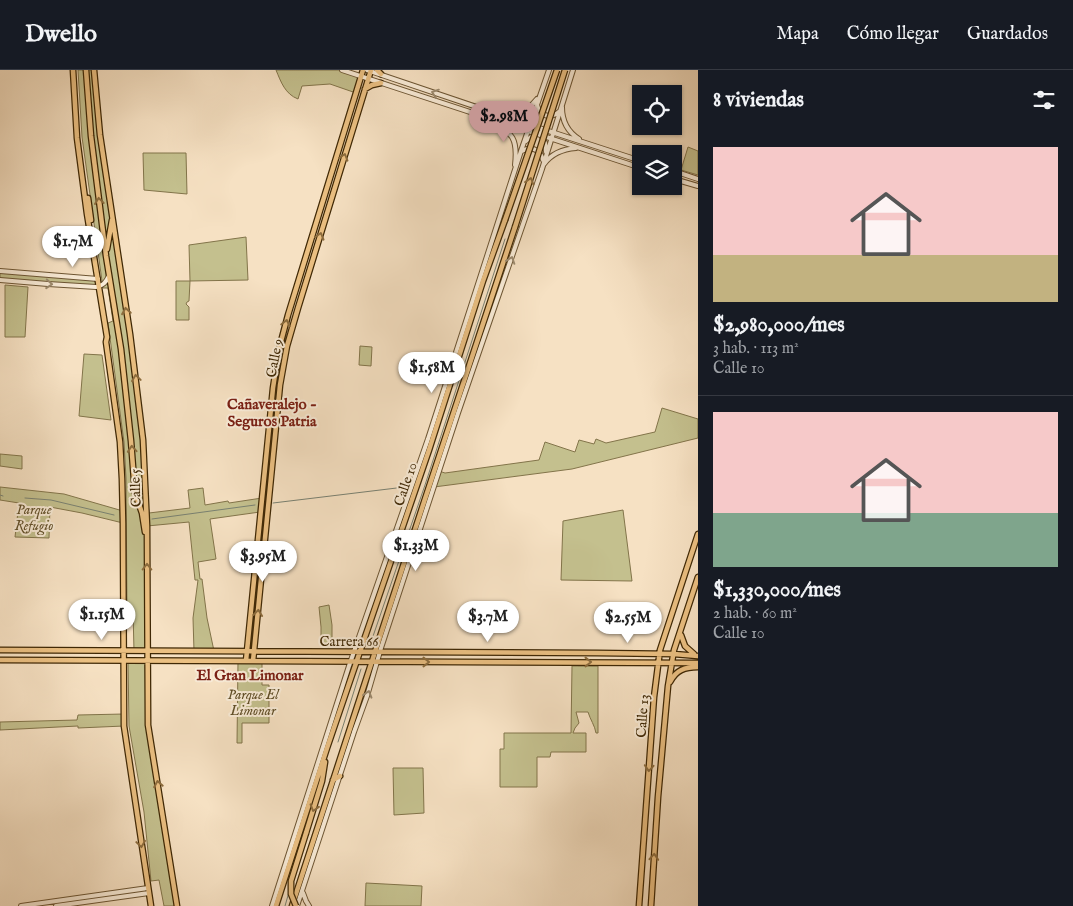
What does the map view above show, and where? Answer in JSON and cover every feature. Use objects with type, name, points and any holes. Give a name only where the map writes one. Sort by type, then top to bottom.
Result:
[{"type":"main road","name":"Calle 5","points":[[74,70],[94,257],[107,337],[106,342],[120,451],[123,523],[124,726],[151,906]]},
{"type":"main road","points":[[86,70],[91,136],[106,256],[122,358],[135,493],[142,513],[147,548]]},
{"type":"main road","name":"Calle 5","points":[[94,70],[100,135],[134,359],[144,440],[148,725],[177,906]]},
{"type":"main road","name":"Calle 9","points":[[246,661],[266,451],[278,359],[288,315],[327,184],[361,76],[368,70]]},
{"type":"main road","name":"Calle 9","points":[[253,661],[280,385],[287,346],[368,78],[368,70]]},
{"type":"main road","name":"Calle 10","points":[[276,906],[288,859],[327,748],[354,661],[435,423],[494,240],[504,220],[557,70]]},
{"type":"main road","name":"Calle 10","points":[[292,906],[479,345],[565,70]]},
{"type":"main road","points":[[364,90],[372,85],[381,83]]},
{"type":"main road","points":[[327,184],[338,176]]},
{"type":"main road","points":[[324,195],[328,208]]},
{"type":"main road","points":[[106,256],[112,216]]},
{"type":"main road","points":[[512,237],[518,238]]},
{"type":"main road","points":[[303,267],[312,262]]},
{"type":"main road","points":[[294,295],[298,308]]},
{"type":"main road","points":[[266,451],[273,464]]},
{"type":"main road","points":[[263,486],[272,475]]},
{"type":"main road","name":"Calle 13","points":[[638,906],[658,663],[664,638],[698,534]]},
{"type":"main road","name":"Calle 13","points":[[651,906],[668,686],[680,631],[698,577]]},
{"type":"main road","points":[[680,631],[685,646],[690,652],[698,656]]},
{"type":"main road","name":"Carrera 66","points":[[0,650],[674,654],[698,656]]},
{"type":"main road","name":"Carrera 66","points":[[0,660],[698,663]]},
{"type":"main road","points":[[668,686],[674,676],[682,669],[698,667]]},
{"type":"main road","points":[[297,906],[290,894],[290,880],[322,781],[327,748]]},
{"type":"main road","points":[[339,762],[342,768]]},
{"type":"main road","points":[[333,780],[340,776]]},
{"type":"main road","points":[[307,860],[313,857],[311,848]]},
{"type":"street","points":[[342,70],[528,131],[553,133],[632,158]]},
{"type":"street","points":[[368,70],[379,72],[530,125],[551,139],[632,165]]},
{"type":"street","name":"Calle 10","points":[[494,240],[522,148],[549,70]]},
{"type":"street","name":"Calle 10","points":[[479,345],[542,169],[573,70]]},
{"type":"street","points":[[498,114],[509,116],[522,112],[534,104],[540,95]]},
{"type":"street","points":[[563,102],[562,118],[565,124],[574,136],[590,144]]},
{"type":"street","points":[[537,105],[540,112],[548,116],[560,111]]},
{"type":"street","points":[[535,110],[535,121],[545,143],[546,154]]},
{"type":"street","points":[[485,117],[506,130],[513,138],[516,154],[514,173]]},
{"type":"street","points":[[522,148],[529,138],[549,126],[558,117]]},
{"type":"street","points":[[522,148],[537,150],[544,162]]},
{"type":"street","points":[[542,169],[545,163],[556,153],[569,148],[583,149]]},
{"type":"street","points":[[682,174],[698,179]]},
{"type":"street","points":[[682,181],[698,186]]},
{"type":"street","points":[[0,270],[98,279]]},
{"type":"street","points":[[0,280],[99,287],[105,283],[109,276]]},
{"type":"street","name":"Calle 10","points":[[292,850],[354,661]]},
{"type":"street","name":"Calle 10","points":[[297,906],[367,696],[374,662]]},
{"type":"street","name":"Calle 10","points":[[272,906],[288,859]]},
{"type":"street","points":[[304,885],[303,894],[309,906]]},
{"type":"street","points":[[21,906],[148,891]]},
{"type":"street","points":[[56,906],[148,891]]},
{"type":"green space","points":[[78,70],[94,70],[96,96],[130,334],[149,513],[190,508],[188,490],[203,488],[205,505],[262,498],[260,512],[210,519],[216,559],[198,562],[214,651],[194,651],[193,618],[198,580],[195,580],[189,522],[147,526],[147,651],[134,651],[133,611],[127,611],[124,442],[108,323],[113,321],[108,288],[103,288],[82,137]]},
{"type":"green space","points":[[276,70],[342,70],[361,76],[356,93],[330,84],[302,86],[298,99],[287,91]]},
{"type":"green space","points":[[688,147],[698,151],[698,175],[682,170]]},
{"type":"green space","points":[[143,153],[186,153],[187,194],[144,190]]},
{"type":"green space","points":[[246,237],[248,280],[190,281],[189,245]]},
{"type":"green space","points":[[0,271],[98,279],[99,287],[0,280]]},
{"type":"green space","points":[[176,281],[190,281],[189,301],[186,304],[189,307],[189,320],[176,320]]},
{"type":"green space","points":[[5,285],[28,287],[25,337],[5,337]]},
{"type":"green space","points":[[360,346],[372,347],[371,366],[359,365]]},
{"type":"green space","points":[[84,354],[102,355],[111,420],[79,416]]},
{"type":"green space","points":[[662,408],[698,419],[698,438],[572,469],[434,487],[439,471],[445,473],[539,460],[545,442],[575,452],[579,440],[594,444],[596,439],[606,443],[655,432]]},
{"type":"green space","name":"Parque Refugio","points":[[0,454],[22,456],[22,469],[0,466]]},
{"type":"green space","name":"Parque Refugio","points":[[0,487],[64,494],[123,511],[123,523],[50,507],[49,538],[15,537],[19,503],[0,500]]},
{"type":"green space","points":[[623,510],[632,581],[561,580],[563,521]]},
{"type":"green space","points":[[329,605],[332,645],[321,645],[319,607]]},
{"type":"green space","points":[[128,661],[147,661],[148,725],[177,906],[164,906],[159,880],[151,881],[144,812],[129,726]]},
{"type":"green space","name":"Parque El Limonar","points":[[238,661],[262,661],[262,685],[269,685],[269,723],[242,723],[242,743],[237,743]]},
{"type":"green space","points":[[572,666],[598,666],[598,733],[596,733],[588,712],[576,712],[579,723],[573,733],[586,733],[586,752],[551,752],[550,757],[537,757],[537,787],[500,787],[500,749],[504,749],[504,733],[571,733]]},
{"type":"green space","points":[[124,714],[124,726],[0,730],[0,722],[77,720],[78,715]]},
{"type":"green space","points":[[393,768],[423,768],[424,813],[394,815]]},
{"type":"green space","points":[[366,883],[422,886],[421,906],[365,906]]},
{"type":"waterway","points":[[370,645],[425,485],[505,239]]},
{"type":"waterway","points":[[273,503],[405,487]]},
{"type":"waterway","points":[[25,498],[51,500],[114,515]]},
{"type":"waterway","points":[[152,519],[255,505]]},
{"type":"waterway","points":[[338,742],[361,669]]},
{"type":"waterway","points":[[285,906],[289,892]]},
{"type":"district","name":"Cañaveralejo - Seguros Patria","points":[[272,412]]},
{"type":"district","name":"El Gran Limonar","points":[[250,675]]}]
